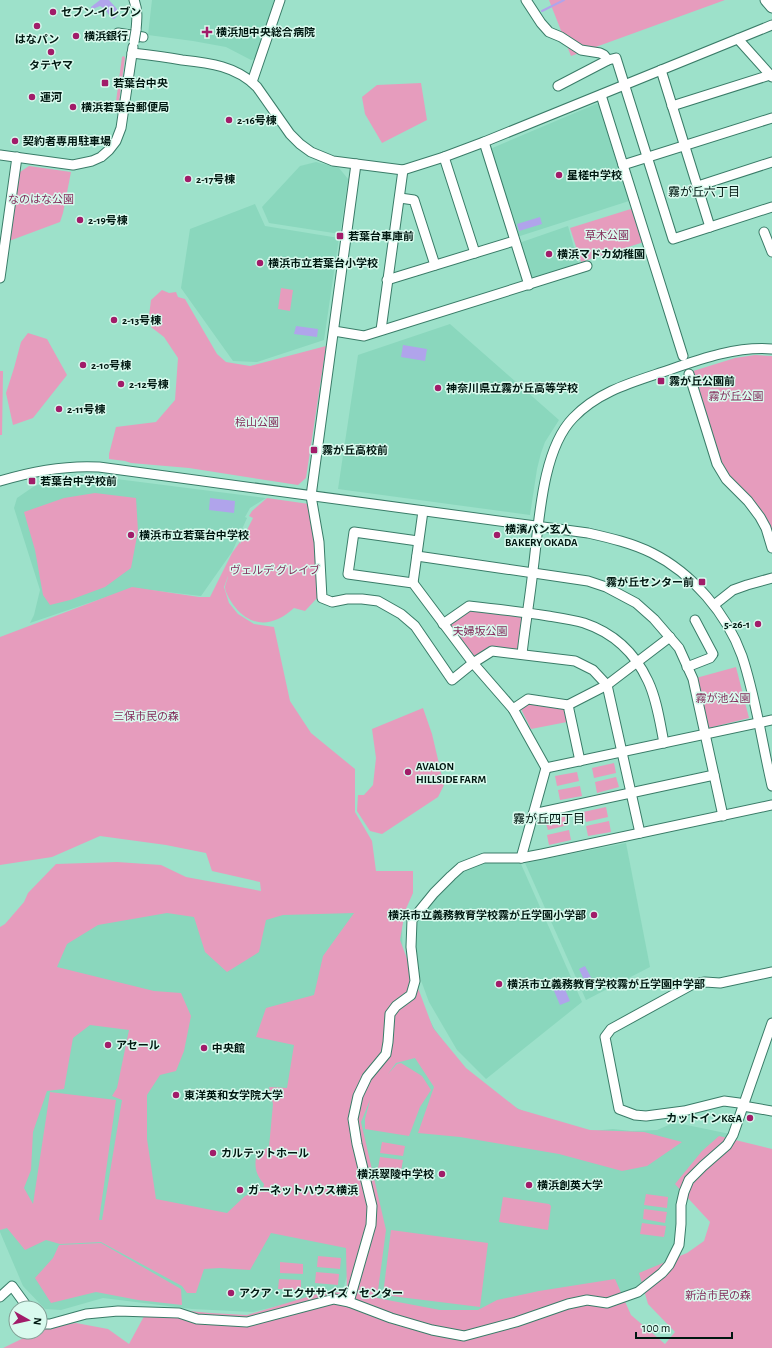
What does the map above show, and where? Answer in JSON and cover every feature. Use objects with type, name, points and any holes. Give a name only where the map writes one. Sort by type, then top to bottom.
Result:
[{"type":"main road","points":[[766,0],[772,7]]},
{"type":"street","points":[[0,155],[73,165],[92,162],[109,150],[116,141],[121,128],[138,15],[134,0]]},
{"type":"street","points":[[253,77],[280,0]]},
{"type":"street","points":[[526,0],[541,23],[549,32],[561,37],[581,50],[600,53],[608,60]]},
{"type":"street","points":[[132,53],[218,65],[253,77],[262,94],[290,134],[300,144],[321,157],[333,161],[403,170],[484,142],[772,25]]},
{"type":"street","points":[[118,33],[143,37]]},
{"type":"street","points":[[672,106],[771,76],[738,38]]},
{"type":"street","points":[[558,86],[608,60],[616,58],[673,240],[772,207]]},
{"type":"street","points":[[661,70],[710,227]]},
{"type":"street","points":[[601,95],[683,356]]},
{"type":"street","points":[[623,165],[772,118]]},
{"type":"street","points":[[484,142],[529,285]]},
{"type":"street","points":[[0,278],[17,157]]},
{"type":"street","points":[[444,157],[475,253]]},
{"type":"street","points":[[698,186],[772,162]]},
{"type":"street","points":[[356,164],[311,496],[318,542],[322,598],[332,602],[347,599],[378,601],[395,610],[415,626],[452,680],[473,663],[492,651],[575,661],[593,670],[607,685],[640,833]]},
{"type":"street","points":[[380,330],[403,170]]},
{"type":"street","points":[[400,198],[414,200],[435,265]]},
{"type":"street","points":[[764,232],[772,252]]},
{"type":"street","points":[[388,280],[514,241]]},
{"type":"street","points":[[334,331],[364,336],[587,266]]},
{"type":"street","points":[[522,654],[538,526],[549,461],[556,444],[572,419],[595,399],[612,389],[630,382],[698,360],[750,349],[772,349]]},
{"type":"street","points":[[689,374],[717,464],[726,479],[748,501],[760,517],[766,528],[772,548]]},
{"type":"street","points":[[0,481],[46,469],[82,466],[112,468],[538,526],[612,538],[653,554],[693,582],[714,605],[734,636],[742,656],[750,684],[772,786]]},
{"type":"street","points":[[423,511],[413,583],[473,663],[513,709],[546,768],[521,858]]},
{"type":"street","points":[[413,583],[348,574],[354,532],[418,541]]},
{"type":"street","points":[[417,556],[588,581],[606,587],[636,603],[654,619],[679,648],[693,679],[723,816]]},
{"type":"street","points":[[714,605],[733,590],[747,584],[772,578]]},
{"type":"street","points":[[443,624],[469,606],[527,613],[583,623],[598,628],[613,637],[638,661],[649,682],[664,743]]},
{"type":"street","points":[[687,667],[710,658],[713,654],[695,620]]},
{"type":"street","points":[[513,709],[528,699],[568,705],[607,685],[670,637]]},
{"type":"street","points":[[568,705],[580,761]]},
{"type":"street","points":[[546,768],[772,720]]},
{"type":"street","points":[[533,814],[714,775]]},
{"type":"street","points":[[349,1302],[371,1225],[372,1206],[356,1144],[353,1118],[358,1096],[367,1077],[386,1054],[390,1014],[396,1006],[411,995],[415,982],[411,947],[412,920],[434,893],[461,867],[484,858],[521,858],[772,805]]},
{"type":"street","points":[[772,972],[720,983],[705,982],[693,984],[610,1029],[605,1037],[620,1110],[635,1115],[646,1116],[684,1111],[724,1101],[772,1111]]},
{"type":"street","points":[[48,1324],[86,1314],[118,1311],[179,1313],[197,1318],[247,1322],[334,1299],[349,1302],[391,1318],[432,1330],[464,1336],[516,1322],[568,1304],[588,1300],[607,1303],[638,1292],[662,1273],[669,1265],[679,1245],[681,1205],[689,1180],[727,1145],[733,1135],[772,1023]]},
{"type":"street","points":[[0,1297],[12,1286],[22,1300]]},
{"type":"shaded area","points":[[100,0],[109,0],[117,9],[118,15],[114,19],[111,18],[105,9],[100,6],[93,9],[91,8]]},
{"type":"shaded area","name":"横浜旭中央総合病院","points":[[152,0],[274,0],[267,29],[256,59],[251,60],[226,47],[148,35]]},
{"type":"shaded area","name":"星槎中学校","points":[[598,104],[629,201],[520,236],[517,235],[490,149]]},
{"type":"shaded area","points":[[316,162],[339,168],[348,179],[340,234],[269,223],[262,207],[300,166]]},
{"type":"shaded area","name":"横浜市立若葉台小学校","points":[[255,204],[265,226],[339,238],[324,340],[257,362],[233,361],[181,288],[190,229]]},
{"type":"shaded area","points":[[540,217],[542,224],[519,231],[517,224]]},
{"type":"shaded area","name":"横浜マドカ幼稚園","points":[[568,226],[579,265],[530,281],[519,243]]},
{"type":"shaded area","name":"神奈川県立霧が丘高等学校","points":[[450,324],[559,420],[545,442],[541,453],[530,515],[338,489],[358,355]]},
{"type":"shaded area","points":[[296,326],[318,329],[317,337],[294,334]]},
{"type":"shaded area","points":[[403,345],[427,349],[425,361],[401,357]]},
{"type":"shaded area","name":"横浜市立若葉台中学校","points":[[85,475],[266,498],[250,508],[245,517],[247,518],[232,552],[201,596],[133,588],[30,623],[34,615],[40,590],[14,508],[17,498],[33,487],[54,478]]},
{"type":"shaded area","points":[[210,498],[235,501],[234,513],[209,510]]},
{"type":"shaded area","name":"横浜市立義務教育学校霧が丘学園小学部","points":[[626,843],[650,967],[586,1000],[525,863]]},
{"type":"shaded area","name":"横浜市立義務教育学校霧が丘学園中学部","points":[[498,861],[521,864],[582,1002],[486,1079],[457,1050],[429,1002],[416,967],[415,931],[417,918],[463,870],[480,863]]},
{"type":"shaded area","name":"東洋英和女学院大学","points":[[164,903],[397,911],[402,927],[403,970],[359,1076],[364,1215],[343,1290],[253,1312],[192,1309],[103,1298],[61,1310],[48,1309],[48,1300],[36,1300],[23,1286],[0,1232],[0,1057],[80,921]]},
{"type":"shaded area","points":[[585,966],[596,987],[589,990],[579,969]]},
{"type":"shaded area","points":[[561,980],[570,1001],[560,1005],[551,984]]},
{"type":"shaded area","points":[[415,993],[435,1030],[467,1074],[505,1102],[551,1125],[582,1132],[613,1129],[631,1131],[657,1130],[671,1124],[682,1124],[730,1134],[685,1181],[677,1240],[670,1261],[634,1291],[624,1293],[590,1291],[516,1317],[374,1308],[359,1112]]},
{"type":"green space","points":[[549,0],[725,0],[571,56]]},
{"type":"green space","points":[[124,56],[125,58],[118,109],[116,111],[115,109],[122,57]]},
{"type":"green space","points":[[421,83],[427,120],[382,143],[365,114],[362,97],[377,85]]},
{"type":"green space","name":"なのはな公園","points":[[29,166],[71,172],[63,213],[60,222],[9,241],[20,172]]},
{"type":"green space","name":"草木公園","points":[[634,208],[644,242],[581,262],[570,228]]},
{"type":"green space","points":[[281,288],[293,290],[290,311],[278,309]]},
{"type":"green space","name":"桧山公園","points":[[162,290],[169,293],[176,292],[178,297],[185,299],[217,354],[226,362],[250,366],[326,346],[306,478],[298,485],[189,468],[131,463],[109,459],[116,427],[156,422],[175,400],[178,358],[164,337],[151,327],[151,318],[149,316],[151,300]]},
{"type":"green space","points":[[28,333],[47,339],[67,375],[33,418],[13,425],[6,393],[21,342]]},
{"type":"green space","name":"霧が丘公園","points":[[755,355],[772,356],[772,546],[768,526],[731,479],[716,455],[690,372],[735,358]]},
{"type":"green space","points":[[0,371],[3,371],[2,435],[0,435]]},
{"type":"green space","points":[[95,493],[136,498],[138,531],[131,568],[105,587],[70,600],[50,605],[43,595],[35,550],[24,512],[64,498]]},
{"type":"green space","points":[[267,498],[309,504],[317,560],[318,597],[305,611],[294,608],[279,619],[256,622],[242,614],[230,600],[225,588],[228,576],[224,587],[229,603],[238,614],[254,624],[274,627],[290,701],[311,733],[355,769],[355,812],[372,841],[376,871],[413,871],[413,893],[405,911],[400,940],[433,1028],[466,1068],[518,1109],[590,1130],[644,1132],[682,1142],[647,1166],[622,1171],[559,1154],[460,1137],[418,1133],[434,1087],[415,1058],[396,1063],[388,1074],[397,1064],[401,1063],[422,1076],[431,1090],[420,1107],[409,1136],[365,1129],[365,1119],[370,1100],[361,1122],[386,1230],[377,1298],[440,1310],[478,1310],[497,1300],[539,1291],[615,1279],[631,1315],[665,1344],[675,1332],[648,1304],[639,1273],[687,1253],[704,1241],[710,1222],[675,1184],[702,1151],[719,1136],[772,1149],[772,1348],[3,1348],[20,1340],[48,1340],[48,1327],[76,1323],[108,1329],[129,1344],[149,1307],[247,1315],[320,1293],[347,1292],[346,1248],[271,1233],[250,1270],[220,1268],[204,1269],[196,1293],[187,1293],[182,1286],[101,1242],[60,1244],[46,1240],[25,1250],[7,1228],[0,1230],[0,927],[5,924],[24,902],[28,893],[56,864],[117,862],[161,865],[186,877],[261,891],[260,882],[212,871],[206,853],[166,845],[100,836],[52,857],[0,865],[0,637],[132,587],[199,597],[210,597],[232,553],[240,542],[240,544],[253,518],[249,516],[252,511]],"holes":[[[167,913],[194,917],[205,952],[227,972],[259,952],[266,920],[283,915],[354,913],[323,956],[314,995],[266,1008],[256,1037],[294,1045],[287,1088],[269,1087],[273,1104],[269,1147],[257,1153],[256,1162],[257,1173],[264,1184],[263,1189],[245,1196],[227,1213],[156,1199],[147,1139],[147,1095],[160,1075],[176,1071],[184,1051],[191,1016],[181,993],[154,991],[57,967],[67,944],[98,925]],[[90,1025],[129,1030],[117,1088],[112,1096],[122,1100],[102,1220],[99,1220],[116,1100],[50,1092],[33,1204],[24,1188],[31,1170],[33,1132],[47,1091],[64,1089],[73,1038]]]},
{"type":"green space","name":"夫婦坂公園","points":[[470,609],[524,615],[520,650],[475,658],[448,625]]},
{"type":"green space","name":"霧が池公園","points":[[736,667],[749,718],[709,728],[696,678]]},
{"type":"green space","points":[[530,703],[565,709],[567,722],[531,729],[521,709]]},
{"type":"green space","name":"AVALON HILLSIDE FARM","points":[[423,708],[432,734],[444,785],[438,797],[382,834],[370,831],[357,811],[358,795],[364,795],[373,785],[376,758],[372,729]]},
{"type":"green space","points":[[614,763],[616,773],[594,778],[592,768]]},
{"type":"green space","points":[[577,772],[579,781],[557,786],[555,776]]},
{"type":"green space","points":[[616,777],[619,787],[597,793],[595,782]]},
{"type":"green space","points":[[580,786],[582,796],[560,800],[558,790]]},
{"type":"green space","points":[[606,807],[608,817],[586,822],[583,812]]},
{"type":"green space","points":[[566,816],[568,825],[548,830],[545,821]]},
{"type":"green space","points":[[609,821],[611,832],[588,836],[586,826]]},
{"type":"green space","points":[[569,830],[571,840],[549,845],[547,835]]},
{"type":"green space","points":[[382,1142],[405,1146],[403,1156],[380,1153]]},
{"type":"green space","points":[[380,1157],[403,1160],[401,1171],[378,1168]]},
{"type":"green space","points":[[646,1194],[668,1197],[667,1208],[644,1205]]},
{"type":"green space","points":[[503,1197],[549,1204],[551,1206],[548,1230],[499,1222]]},
{"type":"green space","points":[[644,1209],[667,1212],[665,1223],[643,1219]]},
{"type":"green space","points":[[642,1223],[666,1226],[664,1237],[640,1234]]},
{"type":"green space","points":[[391,1230],[488,1243],[480,1307],[383,1295]]},
{"type":"green space","points":[[101,1243],[181,1289],[182,1305],[138,1300],[96,1292],[51,1303],[35,1278],[53,1258],[59,1245]]},
{"type":"green space","points":[[318,1256],[341,1258],[340,1269],[317,1267]]},
{"type":"green space","points":[[280,1262],[303,1264],[303,1274],[280,1273]]},
{"type":"green space","points":[[316,1272],[339,1274],[338,1285],[315,1283]]},
{"type":"green space","points":[[279,1279],[301,1280],[301,1290],[278,1289]]},
{"type":"waterway","points":[[542,11],[564,0]]},
{"type":"place","name":"セブン-イレブン","points":[[53,12]]},
{"type":"place","name":"はなパン","points":[[37,26]]},
{"type":"place","name":"横浜旭中央総合病院","points":[[207,32]]},
{"type":"place","name":"横浜銀行","points":[[76,36]]},
{"type":"place","name":"タテヤマ","points":[[51,52]]},
{"type":"place","name":"若葉台中央","points":[[105,83]]},
{"type":"place","name":"運河","points":[[32,97]]},
{"type":"place","name":"横浜若葉台郵便局","points":[[73,107]]},
{"type":"place","name":"2-16号棟","points":[[229,120]]},
{"type":"place","name":"契約者専用駐車場","points":[[15,141]]},
{"type":"place","name":"星槎中学校","points":[[559,175]]},
{"type":"place","name":"2-17号棟","points":[[188,179]]},
{"type":"place","name":"2-19号棟","points":[[80,220]]},
{"type":"place","name":"若葉台車庫前","points":[[340,236]]},
{"type":"place","name":"横浜マドカ幼稚園","points":[[549,254]]},
{"type":"place","name":"横浜市立若葉台小学校","points":[[260,263]]},
{"type":"place","name":"2-13号棟","points":[[114,320]]},
{"type":"place","name":"2-10号棟","points":[[83,365]]},
{"type":"place","name":"霧が丘公園前","points":[[661,381]]},
{"type":"place","name":"2-12号棟","points":[[121,384]]},
{"type":"place","name":"神奈川県立霧が丘高等学校","points":[[438,388]]},
{"type":"place","name":"2-11号棟","points":[[59,409]]},
{"type":"place","name":"霧が丘高校前","points":[[314,450]]},
{"type":"place","name":"若葉台中学校前","points":[[32,481]]},
{"type":"place","name":"横浜市立若葉台中学校","points":[[131,535]]},
{"type":"place","name":"横濱パン玄人 BAKERY OKADA","points":[[497,535]]},
{"type":"place","name":"霧が丘センター前","points":[[702,582]]},
{"type":"place","name":"5-26-1","points":[[758,624]]},
{"type":"place","name":"AVALON HILLSIDE FARM","points":[[408,772]]},
{"type":"place","name":"横浜市立義務教育学校霧が丘学園小学部","points":[[594,915]]},
{"type":"place","name":"横浜市立義務教育学校霧が丘学園中学部","points":[[499,984]]},
{"type":"place","name":"アセール","points":[[108,1045]]},
{"type":"place","name":"中央館","points":[[204,1048]]},
{"type":"place","name":"東洋英和女学院大学","points":[[176,1095]]},
{"type":"place","name":"カットインK&A","points":[[750,1118]]},
{"type":"place","name":"カルテットホール","points":[[213,1153]]},
{"type":"place","name":"横浜翠陵中学校","points":[[442,1174]]},
{"type":"place","name":"横浜創英大学","points":[[529,1185]]},
{"type":"place","name":"ガーネットハウス横浜","points":[[240,1190]]},
{"type":"place","name":"アクア・エクササイズ・センター","points":[[231,1293]]},
{"type":"district","name":"霧が丘六丁目","points":[[704,192]]},
{"type":"district","name":"霧が丘四丁目","points":[[549,819]]},
{"type":"park label","name":"ヴェルデ グレイブ","points":[[275,570]]},
{"type":"park label","name":"三保市民の森","points":[[146,716]]},
{"type":"park label","name":"新治市民の森","points":[[718,1295]]}]
